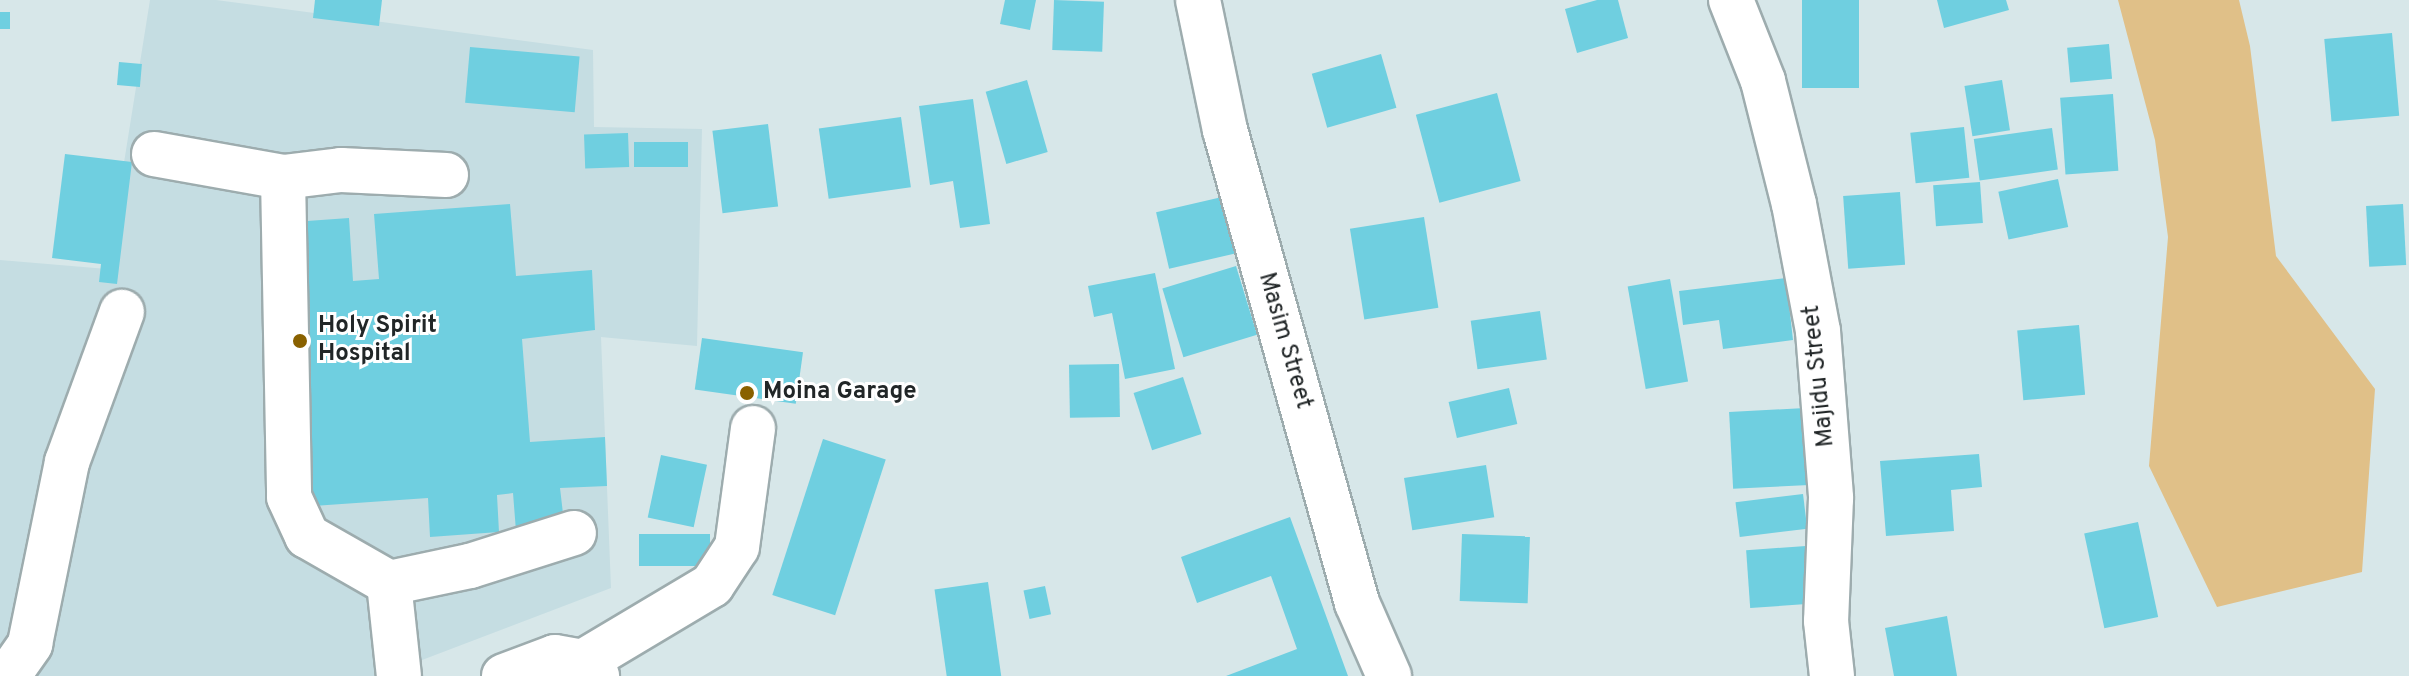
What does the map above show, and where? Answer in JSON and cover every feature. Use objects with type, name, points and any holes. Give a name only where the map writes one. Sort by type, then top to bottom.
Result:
[{"type":"street","name":"Masim Street","points":[[1198,0],[1225,130],[1353,588],[1389,676]]},
{"type":"street","name":"Majidu Street","points":[[1731,0],[1763,81],[1794,204],[1818,331],[1831,498],[1826,621],[1832,676]]},
{"type":"street","points":[[154,154],[283,177],[341,170],[446,175]]},
{"type":"street","points":[[283,177],[289,497],[307,536],[389,583],[470,566],[574,533]]},
{"type":"street","points":[[8,676],[30,644],[67,462],[122,312]]},
{"type":"street","points":[[504,676],[555,657],[590,669],[712,585],[737,547],[753,428]]},
{"type":"street","points":[[389,583],[399,676]]},
{"type":"shaded area","name":"Holy Spirit Hospital","points":[[150,0],[216,0],[593,50],[594,127],[702,129],[697,346],[601,337],[611,588],[380,676],[0,676],[0,260],[107,269]]},
{"type":"shaded area","points":[[2118,0],[2239,0],[2250,46],[2276,256],[2375,389],[2362,572],[2217,607],[2149,466],[2168,237],[2155,140]]},
{"type":"building","points":[[315,0],[382,0],[379,26],[313,18]]},
{"type":"building","points":[[1005,0],[1036,0],[1030,30],[1000,24]]},
{"type":"building","points":[[1054,0],[1104,2],[1102,52],[1052,50]]},
{"type":"building","points":[[1597,0],[1618,0],[1628,38],[1577,53],[1565,9]]},
{"type":"building","points":[[1802,0],[1859,0],[1859,88],[1802,88]]},
{"type":"building","points":[[1937,0],[2006,0],[2009,10],[1944,28]]},
{"type":"building","points":[[0,12],[10,12],[10,29],[0,29]]},
{"type":"building","points":[[2392,33],[2399,116],[2331,122],[2324,39]]},
{"type":"building","points":[[2109,44],[2112,79],[2070,83],[2067,48]]},
{"type":"building","points":[[470,47],[580,57],[575,112],[465,103]]},
{"type":"building","points":[[1381,54],[1396,108],[1327,128],[1312,74]]},
{"type":"building","points":[[119,62],[142,64],[140,87],[117,85]]},
{"type":"building","points":[[1027,80],[1048,152],[1006,164],[986,92]]},
{"type":"building","points":[[2002,80],[2010,130],[1972,136],[1964,86]]},
{"type":"building","points":[[1497,93],[1521,181],[1439,203],[1416,115]]},
{"type":"building","points":[[2113,94],[2118,171],[2066,175],[2060,98]]},
{"type":"building","points":[[973,99],[990,224],[960,228],[953,181],[930,185],[919,106]]},
{"type":"building","points":[[901,117],[911,187],[829,199],[819,129]]},
{"type":"building","points":[[768,124],[778,206],[723,213],[712,131]]},
{"type":"building","points":[[1964,127],[1969,178],[1916,183],[1910,133]]},
{"type":"building","points":[[2052,128],[2058,170],[1980,181],[1974,139]]},
{"type":"building","points":[[628,133],[629,167],[585,169],[584,135]]},
{"type":"building","points":[[634,142],[688,142],[688,167],[634,167]]},
{"type":"building","points":[[65,154],[132,162],[117,284],[99,282],[101,264],[52,258]]},
{"type":"building","points":[[2058,179],[2068,227],[2009,240],[1998,192]]},
{"type":"building","points":[[1980,182],[1983,223],[1936,226],[1933,185]]},
{"type":"building","points":[[1900,192],[1905,265],[1848,269],[1843,196]]},
{"type":"building","points":[[1235,194],[1248,251],[1169,269],[1156,212]]},
{"type":"building","points":[[510,204],[516,276],[592,270],[595,330],[522,339],[530,442],[605,437],[607,486],[560,488],[564,522],[516,531],[513,493],[497,495],[499,532],[430,537],[428,498],[313,506],[293,222],[349,218],[353,281],[379,279],[374,214]]},
{"type":"building","points":[[2403,204],[2406,265],[2369,267],[2366,206]]},
{"type":"building","points":[[1424,217],[1438,308],[1364,320],[1350,229]]},
{"type":"building","points":[[1236,266],[1257,335],[1183,357],[1162,289]]},
{"type":"building","points":[[1155,273],[1175,369],[1125,379],[1112,313],[1094,317],[1088,286]]},
{"type":"building","points":[[1786,278],[1793,340],[1723,349],[1719,320],[1683,325],[1679,291]]},
{"type":"building","points":[[1670,279],[1688,381],[1646,389],[1628,286]]},
{"type":"building","points":[[1540,311],[1547,360],[1478,369],[1471,321]]},
{"type":"building","points":[[2079,325],[2085,395],[2023,400],[2017,330]]},
{"type":"building","points":[[702,338],[803,352],[796,404],[695,389]]},
{"type":"building","points":[[1119,364],[1120,417],[1070,418],[1069,365]]},
{"type":"building","points":[[1183,377],[1202,434],[1152,450],[1134,393]]},
{"type":"building","points":[[1509,388],[1517,424],[1457,438],[1449,402]]},
{"type":"building","points":[[1805,408],[1809,485],[1733,489],[1729,412]]},
{"type":"building","points":[[823,439],[886,459],[835,615],[772,595]]},
{"type":"building","points":[[1979,454],[1982,487],[1951,490],[1954,531],[1886,536],[1880,461]]},
{"type":"building","points":[[661,455],[707,465],[694,527],[648,518]]},
{"type":"building","points":[[1486,465],[1494,517],[1412,530],[1404,478]]},
{"type":"building","points":[[1803,494],[1807,529],[1740,537],[1736,502]]},
{"type":"building","points":[[1290,517],[1348,676],[1226,676],[1297,649],[1271,576],[1197,603],[1181,557]]},
{"type":"building","points":[[2138,522],[2158,617],[2104,628],[2084,533]]},
{"type":"building","points":[[639,534],[710,534],[710,566],[639,566]]},
{"type":"building","points":[[1462,534],[1530,536],[1528,603],[1460,601]]},
{"type":"building","points":[[1806,546],[1810,604],[1750,608],[1746,550]]},
{"type":"building","points":[[988,582],[1001,676],[947,676],[935,590]]},
{"type":"building","points":[[1045,586],[1051,614],[1030,619],[1023,591]]},
{"type":"building","points":[[1947,616],[1957,676],[1894,676],[1885,628]]},
{"type":"place","name":"Holy Spirit Hospital","points":[[300,341]]},
{"type":"place","name":"Moina Garage","points":[[747,393]]}]
